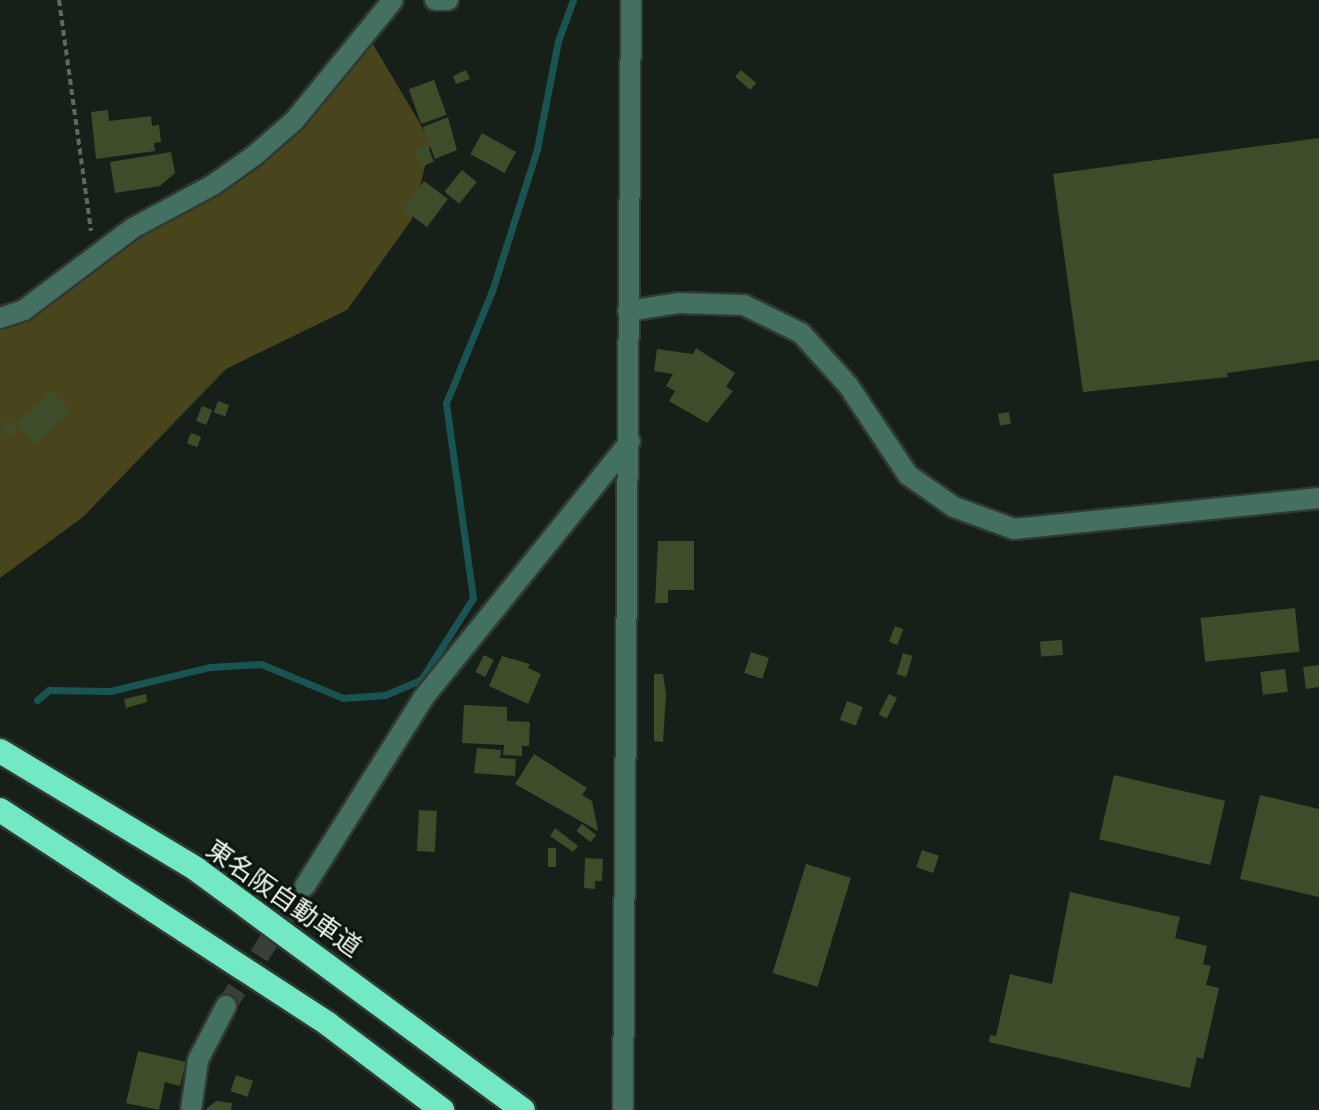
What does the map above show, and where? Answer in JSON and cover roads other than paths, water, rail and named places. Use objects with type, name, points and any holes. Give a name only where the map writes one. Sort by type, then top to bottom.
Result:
[{"type":"highway","name":"東名阪自動車道","points":[[0,751],[196,869],[523,1110]]},
{"type":"highway","points":[[0,810],[328,1024],[442,1110]]},
{"type":"street","points":[[0,318],[24,310],[94,257],[255,155],[294,121],[393,0]]},
{"type":"street","points":[[435,0],[448,0]]},
{"type":"street","points":[[631,0],[630,442],[622,877],[624,1102],[641,1110]]},
{"type":"street","points":[[628,311],[679,303],[744,305],[801,333],[848,385],[908,475],[954,507],[1014,529],[1319,498]]},
{"type":"street","points":[[305,886],[424,697],[630,442]]},
{"type":"street","points":[[191,1110],[198,1060],[226,1006]]},
{"type":"waterway","points":[[37,700],[49,690],[110,691],[210,667],[261,664],[343,698],[385,695],[421,680],[473,598],[446,403],[492,291],[537,149],[558,41],[573,0]]},
{"type":"tunnel","points":[[226,1006],[305,886]]}]
